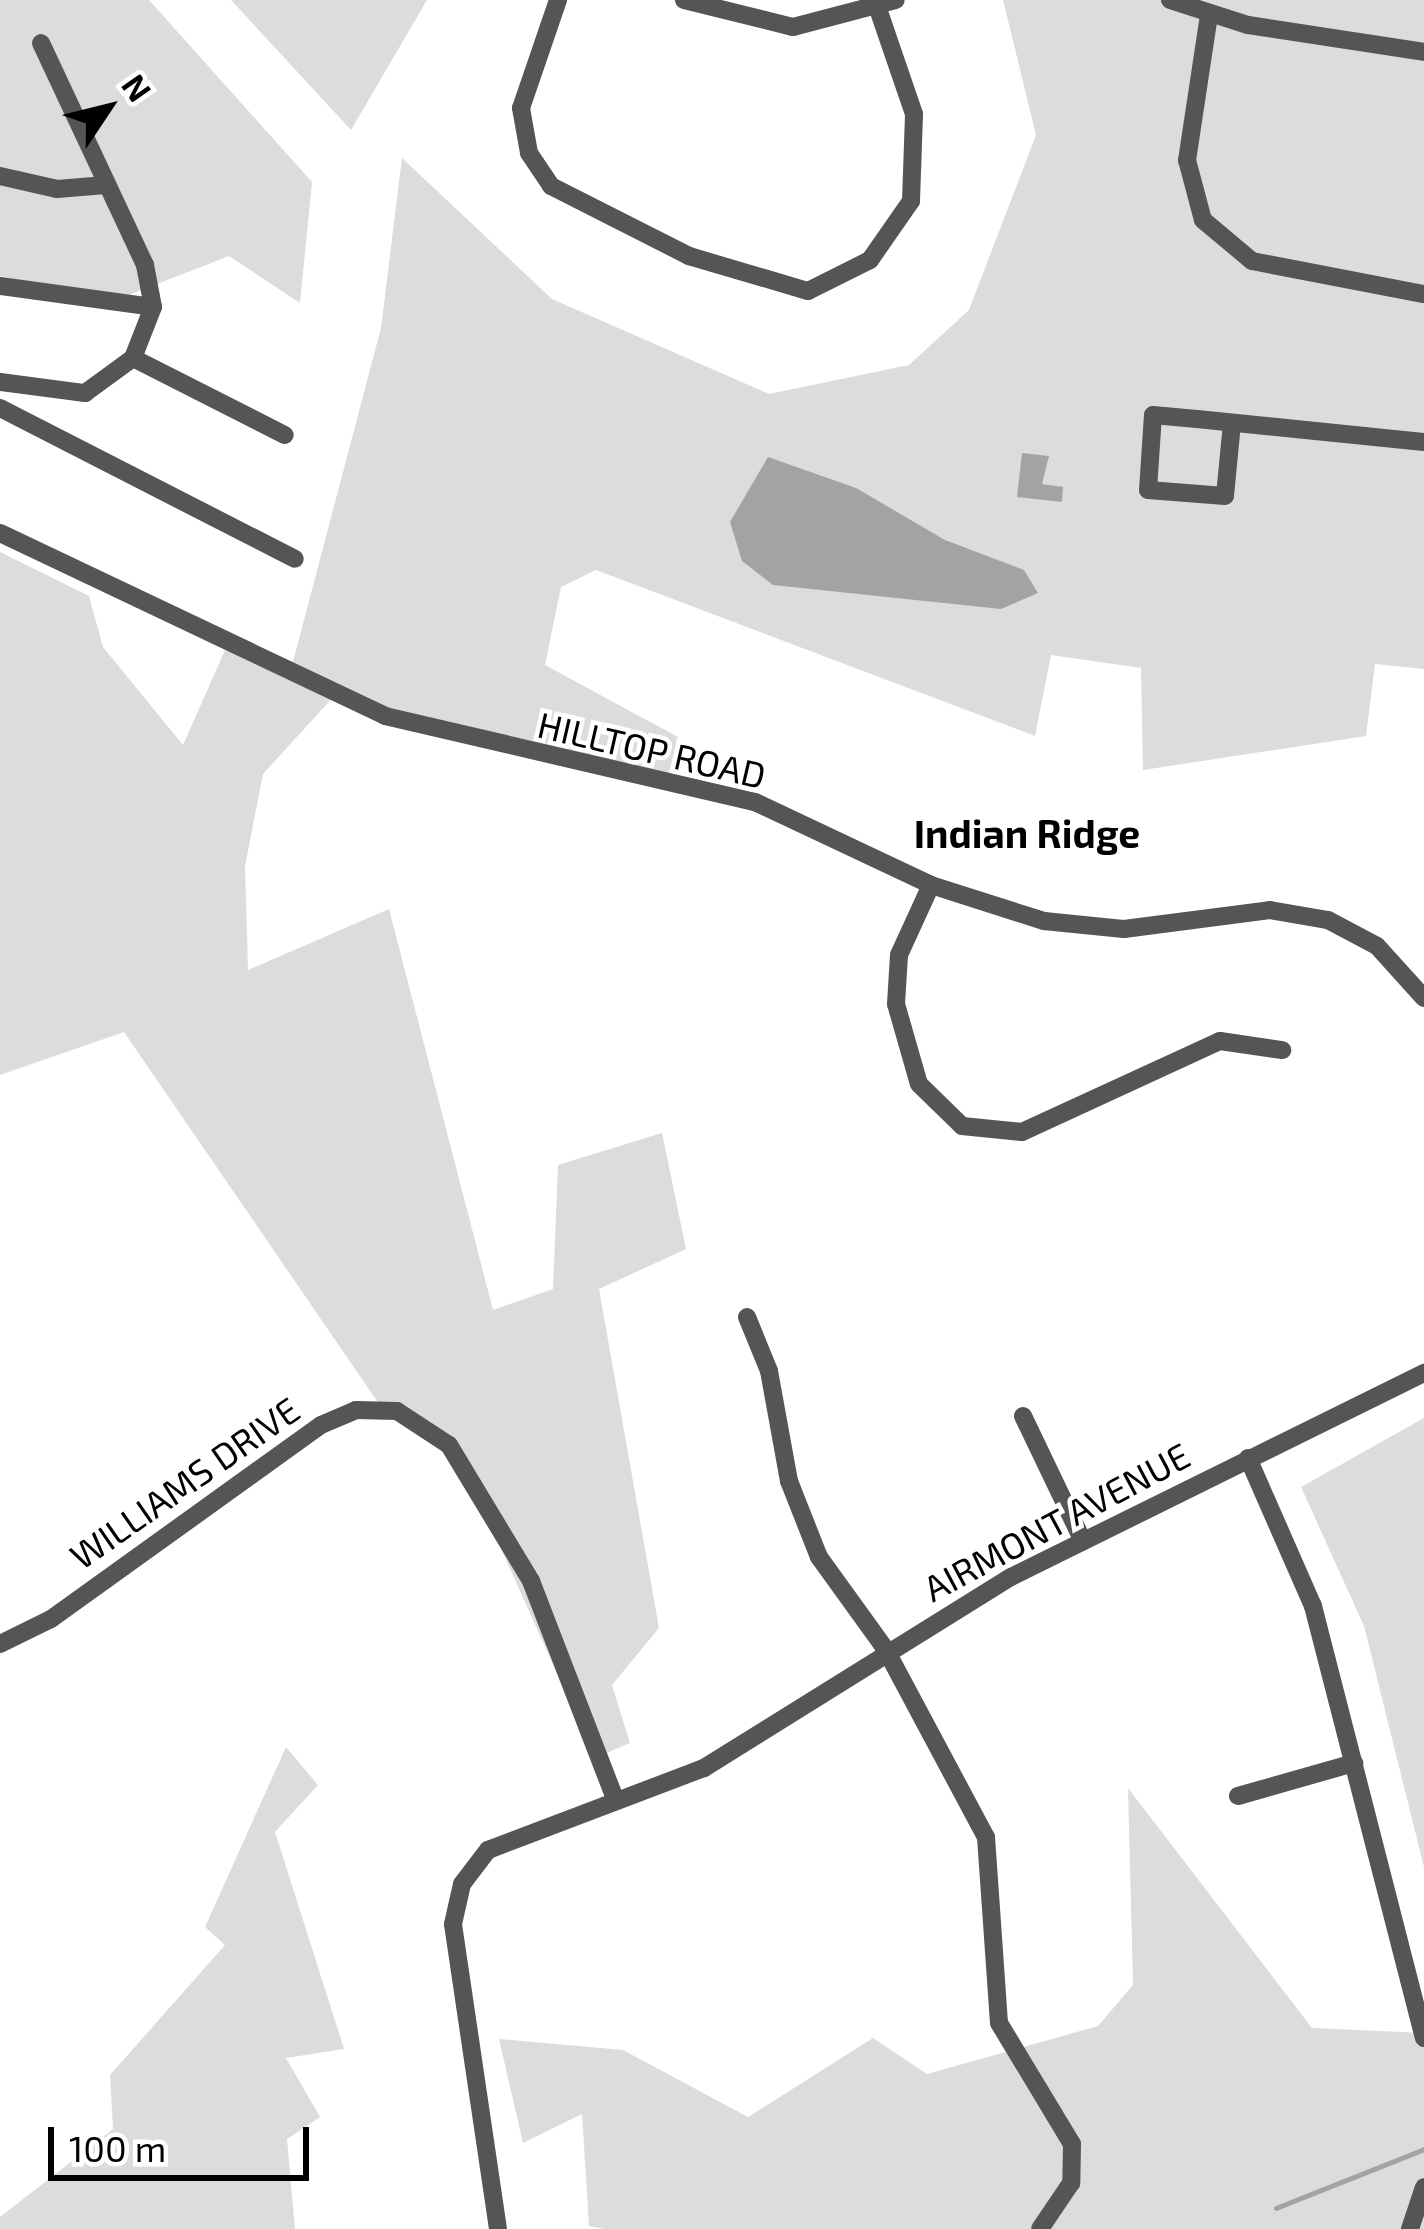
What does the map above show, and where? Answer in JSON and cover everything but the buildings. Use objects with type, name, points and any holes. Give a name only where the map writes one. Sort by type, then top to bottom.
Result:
[{"type":"street","points":[[558,0],[520,107],[529,153],[551,185],[689,256],[808,291],[870,260],[911,201],[914,114],[887,4],[793,26],[684,0]]},
{"type":"street","points":[[1170,0],[1209,15],[1424,52]]},
{"type":"street","points":[[1209,15],[1187,160],[1203,220],[1252,261],[1424,294]]},
{"type":"street","points":[[0,382],[59,394],[86,392],[133,358],[153,307],[145,265],[41,44]]},
{"type":"street","points":[[0,176],[57,189],[106,185]]},
{"type":"street","points":[[0,286],[153,307]]},
{"type":"street","points":[[133,358],[285,435]]},
{"type":"street","points":[[47,432],[59,394]]},
{"type":"street","points":[[0,408],[295,560]]},
{"type":"street","points":[[1232,422],[1225,496],[1148,490],[1154,415],[1232,422],[1424,442]]},
{"type":"street","name":"HILLTOP ROAD","points":[[0,533],[385,716],[755,802],[931,885],[1084,927],[1299,913],[1377,946],[1424,998]]},
{"type":"street","points":[[931,885],[899,955],[896,1004],[919,1084],[962,1126],[1022,1132],[1220,1041],[1282,1050]]},
{"type":"street","points":[[747,1317],[800,1515],[843,1597],[886,1650],[986,1837],[999,2023],[1072,2144],[1071,2183],[1040,2229]]},
{"type":"street","name":"AIRMONT AVENUE","points":[[498,2229],[464,2047],[455,1903],[488,1850],[614,1796],[704,1768],[886,1650],[1083,1541],[1424,1373]]},
{"type":"street","name":"WILLIAMS DRIVE","points":[[0,1644],[51,1618],[321,1425],[356,1410],[397,1412],[449,1445],[531,1581],[614,1796]]},
{"type":"street","points":[[1023,1416],[1083,1541]]},
{"type":"street","points":[[1248,1457],[1313,1606],[1424,2038]]},
{"type":"street","points":[[1238,1796],[1354,1763]]},
{"type":"street","points":[[1410,2229],[1424,2187]]},
{"type":"shaded area","points":[[0,0],[149,0],[312,182],[300,303],[229,256],[116,300],[0,276]]},
{"type":"shaded area","points":[[231,0],[427,0],[351,130]]},
{"type":"shaded area","points":[[1003,0],[1424,0],[1424,669],[1375,664],[1366,736],[1143,770],[1141,668],[1051,655],[1035,736],[596,570],[561,587],[545,665],[678,737],[667,781],[336,694],[263,774],[245,866],[248,970],[389,909],[493,1310],[553,1289],[558,1165],[662,1133],[686,1249],[599,1289],[659,1628],[612,1685],[630,1743],[595,1758],[459,1455],[377,1401],[124,1032],[0,1075],[0,552],[89,596],[103,647],[183,745],[225,650],[290,673],[381,328],[402,158],[552,299],[769,394],[909,365],[969,310],[1036,135]]},
{"type":"shaded area","points":[[1022,453],[1049,456],[1042,484],[1063,487],[1062,502],[1017,497]]},
{"type":"shaded area","points":[[768,457],[856,488],[945,540],[1024,570],[1038,593],[1001,609],[773,585],[742,561],[730,522]]},
{"type":"shaded area","points":[[1424,1418],[1424,1867],[1364,1626],[1301,1487]]},
{"type":"shaded area","points":[[286,1747],[318,1785],[275,1832],[344,2049],[286,2058],[320,2117],[287,2139],[295,2229],[0,2229],[0,2217],[113,2129],[110,2075],[225,1945],[205,1927]]},
{"type":"shaded area","points":[[1128,1788],[1312,2028],[1424,2033],[1424,2229],[604,2229],[589,2226],[582,2114],[523,2143],[499,2039],[623,2050],[748,2117],[873,2038],[927,2074],[1098,2026],[1133,1985]]},
{"type":"waterway","points":[[1276,2208],[1424,2149]]},
{"type":"district","name":"Indian Ridge","points":[[1027,833]]}]
